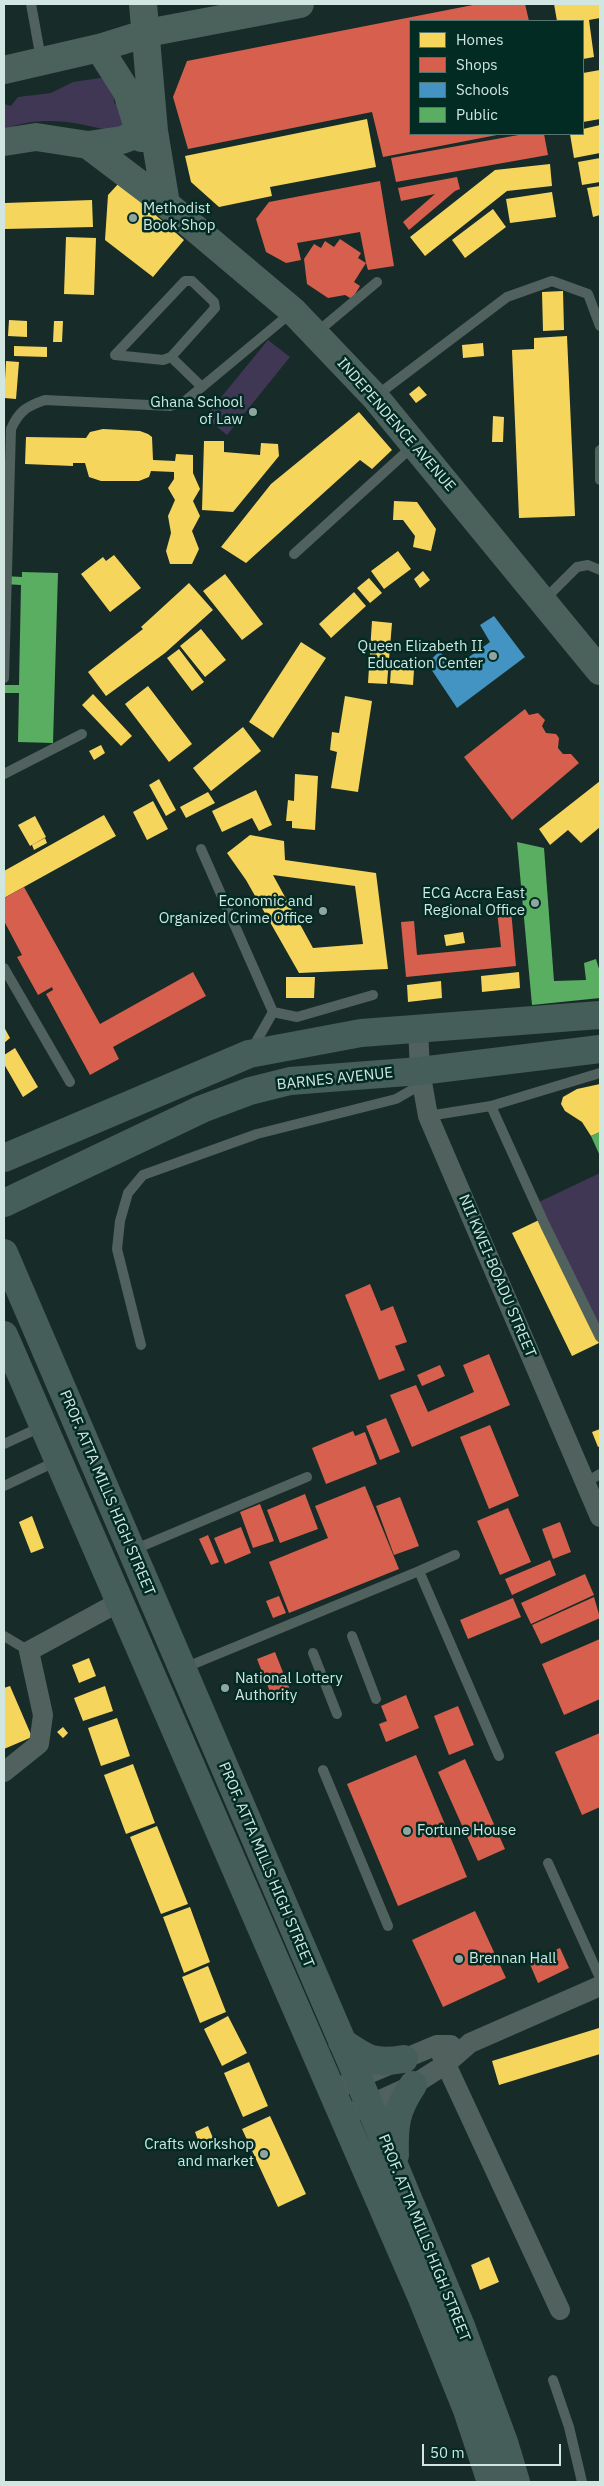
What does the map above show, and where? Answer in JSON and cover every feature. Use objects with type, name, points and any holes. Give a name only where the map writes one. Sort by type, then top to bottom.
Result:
[{"type":"main road","points":[[143,4],[147,34],[157,197]]},
{"type":"main road","points":[[4,70],[98,48],[147,34],[300,4]]},
{"type":"main road","points":[[98,48],[128,92],[157,197]]},
{"type":"main road","points":[[4,142],[36,136],[88,145],[122,140],[140,133]]},
{"type":"main road","name":"INDEPENDENCE AVENUE","points":[[88,145],[157,197],[293,311],[375,397],[600,671]]},
{"type":"main road","points":[[4,1158],[249,1054],[360,1033],[418,1027],[600,1015]]},
{"type":"main road","name":"BARNES AVENUE","points":[[4,1203],[202,1109],[250,1091],[290,1081],[421,1078],[600,1049]]},
{"type":"main road","name":"PROF. ATTA MILLS HIGH STREET","points":[[4,1253],[181,1670],[369,2104],[464,2335],[504,2442],[516,2482]]},
{"type":"main road","name":"PROF. ATTA MILLS HIGH STREET","points":[[4,1334],[424,2305],[467,2410],[491,2482]]},
{"type":"main road","points":[[342,2042],[361,2056],[372,2060],[383,2062],[404,2059]]},
{"type":"main road","points":[[395,2167],[394,2132],[397,2114],[413,2085]]},
{"type":"street","name":"NII KWEI-BOADU STREET","points":[[418,1027],[421,1078],[428,1116],[593,1478],[600,1517]]},
{"type":"street","points":[[4,1772],[39,1744],[43,1715],[29,1650],[121,1601]]},
{"type":"street","points":[[342,2117],[413,2085],[446,2064],[470,2043],[600,1986]]},
{"type":"street","points":[[331,2092],[358,2078],[437,2046],[470,2043]]},
{"type":"street","points":[[437,2046],[560,2310]]},
{"type":"lane","points":[[31,4],[42,62]]},
{"type":"lane","points":[[185,281],[192,281],[214,302],[215,308],[171,356],[163,360],[115,355],[185,281]]},
{"type":"lane","points":[[375,397],[507,297],[552,281],[588,294],[600,326]]},
{"type":"lane","points":[[315,334],[377,282]]},
{"type":"lane","points":[[4,678],[11,429],[18,414],[28,406],[45,400],[170,406],[185,401],[293,311]]},
{"type":"lane","points":[[171,356],[202,387]]},
{"type":"lane","points":[[294,554],[415,445]]},
{"type":"lane","points":[[600,450],[600,480]]},
{"type":"lane","points":[[543,600],[577,567],[588,565],[600,570]]},
{"type":"lane","points":[[4,774],[82,734]]},
{"type":"lane","points":[[201,849],[273,1012]]},
{"type":"lane","points":[[4,968],[70,1082]]},
{"type":"lane","points":[[273,1012],[298,1017],[373,995]]},
{"type":"lane","points":[[249,1054],[273,1012]]},
{"type":"lane","points":[[428,1116],[491,1106],[600,1072]]},
{"type":"lane","points":[[141,1345],[117,1248],[120,1221],[128,1193],[143,1175],[257,1134],[396,1099],[421,1078]]},
{"type":"lane","points":[[491,1106],[545,1225],[600,1337]]},
{"type":"lane","points":[[4,1444],[44,1426]]},
{"type":"lane","points":[[4,1486],[59,1460]]},
{"type":"lane","points":[[131,1551],[307,1477]]},
{"type":"lane","points":[[181,1670],[455,1555]]},
{"type":"lane","points":[[419,1570],[500,1756]]},
{"type":"lane","points":[[4,1636],[29,1650]]},
{"type":"lane","points":[[352,1636],[376,1699]]},
{"type":"lane","points":[[313,1653],[337,1714]]},
{"type":"lane","points":[[323,1770],[388,1926]]},
{"type":"lane","points":[[548,1863],[600,1978]]},
{"type":"lane","points":[[553,2380],[568,2427],[582,2482]]},
{"type":"shaded area","points":[[107,77],[120,97],[114,98],[114,103],[124,109],[126,129],[107,129],[71,122],[51,121],[32,122],[4,129],[4,104],[11,106],[18,97],[51,93],[73,82]]},
{"type":"shaded area","points":[[268,340],[290,357],[227,435],[205,417]]},
{"type":"shaded area","points":[[600,1173],[600,1329],[539,1202]]},
{"type":"building: Homes","points":[[554,4],[600,4],[600,18],[589,20],[594,57],[584,59],[584,20],[557,20]]},
{"type":"building: Homes","points":[[600,70],[600,119],[584,122],[584,73]]},
{"type":"building: Homes","points":[[367,119],[376,167],[270,187],[272,196],[219,207],[191,182],[185,156]]},
{"type":"building: Homes","points":[[600,125],[600,153],[574,158],[570,135],[584,135],[584,129]]},
{"type":"building: Homes","points":[[600,158],[600,182],[582,185],[578,162]]},
{"type":"building: Homes","points":[[550,164],[552,186],[507,191],[425,256],[410,237],[495,170]]},
{"type":"building: Homes","name":"Methodist Book Shop","points":[[119,183],[184,240],[153,277],[105,240],[108,195]]},
{"type":"building: Homes","points":[[600,186],[600,215],[593,217],[587,188]]},
{"type":"building: Homes","points":[[552,192],[556,217],[510,223],[506,199]]},
{"type":"building: Homes","points":[[92,200],[93,227],[5,229],[5,203]]},
{"type":"building: Homes","points":[[493,209],[506,227],[465,258],[452,240]]},
{"type":"building: Homes","points":[[66,237],[96,238],[94,295],[64,294]]},
{"type":"building: Homes","points":[[563,291],[564,330],[543,331],[542,292]]},
{"type":"building: Homes","points":[[9,320],[27,321],[27,337],[8,336]]},
{"type":"building: Homes","points":[[54,321],[63,321],[62,342],[53,342]]},
{"type":"building: Homes","points":[[567,336],[575,516],[519,518],[512,350],[534,349],[534,338]]},
{"type":"building: Homes","points":[[483,343],[484,356],[463,358],[462,345]]},
{"type":"building: Homes","points":[[14,346],[47,347],[47,357],[14,356]]},
{"type":"building: Homes","points":[[6,361],[19,362],[16,399],[4,398]]},
{"type":"building: Homes","points":[[419,386],[427,395],[416,403],[409,394]]},
{"type":"building: Homes","points":[[359,412],[392,450],[372,469],[360,460],[246,563],[221,547],[271,484]]},
{"type":"building: Homes","points":[[493,416],[504,417],[503,442],[492,442]]},
{"type":"building: Homes","points":[[103,429],[140,431],[148,434],[152,437],[153,460],[175,461],[176,454],[193,455],[193,473],[200,489],[193,501],[200,516],[192,531],[199,549],[192,564],[170,564],[166,551],[171,533],[168,516],[175,500],[168,488],[174,479],[174,472],[151,471],[149,477],[139,481],[101,481],[89,477],[85,463],[73,463],[73,466],[25,464],[26,437],[86,438],[90,432]]},
{"type":"building: Homes","points":[[204,441],[224,441],[224,452],[260,455],[261,443],[278,444],[279,456],[233,512],[202,510]]},
{"type":"building: Homes","points":[[394,501],[417,502],[436,529],[431,551],[413,547],[415,536],[403,520],[393,520]]},
{"type":"building: Homes","points":[[398,551],[411,569],[384,589],[371,571]]},
{"type":"building: Homes","points":[[114,555],[141,588],[110,612],[81,574],[103,557],[106,561]]},
{"type":"building: Homes","points":[[423,571],[430,580],[420,588],[414,579]]},
{"type":"building: Homes","points":[[225,574],[263,624],[242,640],[203,591]]},
{"type":"building: Homes","points":[[369,578],[382,593],[370,603],[357,588]]},
{"type":"building: Homes","points":[[189,583],[213,610],[165,653],[106,696],[88,672],[143,629],[141,627]]},
{"type":"building: Homes","points":[[354,592],[366,606],[331,638],[319,624]]},
{"type":"building: Homes","points":[[372,621],[392,623],[387,684],[368,683]]},
{"type":"building: Homes","points":[[201,629],[226,660],[205,677],[180,646]]},
{"type":"building: Homes","points":[[301,642],[326,658],[273,738],[249,722]]},
{"type":"building: Homes","points":[[179,649],[204,682],[192,691],[167,658]]},
{"type":"building: Homes","points":[[391,668],[414,670],[413,685],[390,683]]},
{"type":"building: Homes","points":[[148,686],[192,744],[169,762],[125,704]]},
{"type":"building: Homes","points":[[93,694],[132,736],[121,746],[82,705]]},
{"type":"building: Homes","points":[[345,696],[372,701],[358,792],[331,788],[337,752],[330,750],[332,732],[339,733]]},
{"type":"building: Homes","points":[[243,727],[261,751],[211,791],[193,768]]},
{"type":"building: Homes","points":[[101,745],[105,753],[94,760],[89,751]]},
{"type":"building: Homes","points":[[295,774],[318,776],[315,830],[292,828],[292,821],[286,821],[288,800],[294,801]]},
{"type":"building: Homes","points":[[159,779],[176,810],[166,816],[149,785]]},
{"type":"building: Homes","points":[[600,781],[600,827],[581,843],[568,830],[550,845],[539,829]]},
{"type":"building: Homes","points":[[256,790],[272,825],[259,831],[252,818],[222,832],[212,811]]},
{"type":"building: Homes","points":[[208,792],[215,803],[186,818],[180,807]]},
{"type":"building: Homes","points":[[153,801],[168,829],[147,840],[133,812]]},
{"type":"building: Homes","points":[[104,815],[116,836],[4,898],[4,871]]},
{"type":"building: Homes","points":[[35,816],[46,837],[30,846],[18,825]]},
{"type":"building: Homes","points":[[250,835],[284,841],[285,860],[376,873],[388,969],[299,973],[246,880],[227,853]],"holes":[[[273,875],[355,886],[363,944],[313,948]]]},
{"type":"building: Homes","points":[[45,838],[47,843],[34,850],[32,845]]},
{"type":"building: Homes","points":[[463,932],[465,943],[446,946],[444,935]]},
{"type":"building: Homes","points":[[519,972],[520,988],[482,992],[481,976]]},
{"type":"building: Homes","points":[[286,977],[315,977],[314,998],[286,998]]},
{"type":"building: Homes","points":[[441,981],[442,998],[408,1002],[407,985]]},
{"type":"building: Homes","points":[[4,1027],[10,1038],[4,1043]]},
{"type":"building: Homes","points":[[15,1048],[38,1087],[23,1097],[4,1064],[4,1055]]},
{"type":"building: Homes","points":[[600,1084],[600,1132],[591,1136],[582,1122],[565,1111],[561,1104],[563,1097],[577,1089]]},
{"type":"building: Homes","points":[[539,1220],[599,1343],[572,1356],[512,1233]]},
{"type":"building: Homes","points":[[600,1429],[600,1446],[598,1447],[592,1432]]},
{"type":"building: Homes","points":[[32,1516],[44,1548],[31,1553],[19,1522]]},
{"type":"building: Homes","points":[[89,1658],[96,1676],[79,1683],[72,1665]]},
{"type":"building: Homes","points":[[10,1686],[32,1737],[4,1749],[4,1688]]},
{"type":"building: Homes","points":[[105,1686],[113,1711],[83,1721],[74,1698]]},
{"type":"building: Homes","points":[[117,1718],[130,1756],[101,1766],[88,1728]]},
{"type":"building: Homes","points":[[63,1727],[68,1733],[63,1738],[57,1732]]},
{"type":"building: Homes","points":[[133,1764],[155,1823],[126,1834],[104,1775]]},
{"type":"building: Homes","points":[[157,1826],[188,1904],[161,1914],[130,1837]]},
{"type":"building: Homes","points":[[190,1907],[210,1962],[184,1973],[163,1917]]},
{"type":"building: Homes","points":[[208,1966],[226,2012],[200,2023],[182,1977]]},
{"type":"building: Homes","points":[[228,2016],[247,2053],[222,2066],[204,2029]]},
{"type":"building: Homes","points":[[599,2028],[600,2054],[499,2085],[492,2061]]},
{"type":"building: Homes","points":[[249,2062],[268,2106],[243,2117],[224,2073]]},
{"type":"building: Homes","points":[[270,2116],[306,2194],[278,2207],[242,2129]]},
{"type":"building: Homes","points":[[208,2126],[213,2138],[199,2143],[195,2132]]},
{"type":"building: Homes","points":[[489,2257],[499,2282],[480,2290],[471,2265]]},
{"type":"building: Shops","points":[[478,4],[525,4],[529,20],[409,20],[409,135],[497,135],[383,157],[372,112],[188,149],[173,97],[187,61]]},
{"type":"building: Shops","points":[[518,135],[544,135],[548,155],[396,182],[391,158]]},
{"type":"building: Shops","points":[[457,177],[460,189],[455,191],[409,230],[403,222],[435,194],[401,201],[398,188]]},
{"type":"building: Shops","points":[[380,181],[394,266],[368,270],[360,232],[297,243],[301,260],[286,263],[266,252],[256,219],[269,202]]},
{"type":"building: Shops","points":[[340,239],[361,253],[358,258],[366,263],[354,282],[360,286],[352,299],[345,295],[328,298],[307,284],[304,259],[314,244],[321,248],[325,241],[334,247]]},
{"type":"building: Shops","points":[[525,709],[529,715],[538,713],[545,720],[542,726],[546,733],[556,734],[559,738],[558,748],[563,754],[571,754],[579,763],[512,820],[464,757]]},
{"type":"building: Shops","points":[[24,887],[100,1024],[193,972],[206,996],[113,1047],[119,1059],[90,1075],[46,994],[53,990],[52,987],[38,995],[17,957],[22,955],[4,921],[4,898]]},
{"type":"building: Shops","points":[[511,910],[516,966],[406,977],[401,922],[414,921],[417,955],[501,947],[497,911]]},
{"type":"building: Shops","points":[[370,1284],[381,1311],[393,1306],[407,1342],[395,1346],[405,1370],[379,1380],[345,1295]]},
{"type":"building: Shops","points":[[489,1354],[510,1405],[412,1447],[390,1395],[416,1385],[428,1412],[474,1392],[463,1365]]},
{"type":"building: Shops","points":[[440,1365],[445,1376],[422,1386],[417,1375]]},
{"type":"building: Shops","points":[[386,1418],[400,1452],[380,1460],[366,1426]]},
{"type":"building: Shops","points":[[490,1425],[519,1496],[489,1509],[460,1437]]},
{"type":"building: Shops","points":[[353,1431],[355,1436],[365,1432],[377,1464],[326,1484],[312,1448]]},
{"type":"building: Shops","points":[[365,1486],[399,1569],[289,1613],[269,1562],[328,1538],[315,1506]]},
{"type":"building: Shops","points":[[305,1494],[318,1529],[280,1543],[267,1510]]},
{"type":"building: Shops","points":[[400,1497],[419,1546],[394,1555],[376,1506]]},
{"type":"building: Shops","points":[[260,1504],[274,1541],[253,1548],[240,1512]]},
{"type":"building: Shops","points":[[508,1508],[531,1562],[500,1575],[477,1521]]},
{"type":"building: Shops","points":[[560,1522],[571,1552],[553,1559],[542,1529]]},
{"type":"building: Shops","points":[[241,1527],[251,1553],[225,1564],[214,1538]]},
{"type":"building: Shops","points":[[208,1535],[219,1562],[211,1565],[199,1539]]},
{"type":"building: Shops","points":[[550,1560],[556,1575],[512,1595],[505,1579]]},
{"type":"building: Shops","points":[[585,1574],[594,1595],[531,1624],[521,1603]]},
{"type":"building: Shops","points":[[279,1596],[286,1613],[273,1618],[266,1601]]},
{"type":"building: Shops","points":[[594,1597],[600,1618],[541,1644],[532,1625]]},
{"type":"building: Shops","points":[[513,1598],[521,1617],[468,1639],[460,1620]]},
{"type":"building: Shops","points":[[600,1639],[600,1699],[564,1715],[542,1664]]},
{"type":"building: Shops","points":[[275,1652],[290,1690],[272,1697],[257,1659]]},
{"type":"building: Shops","points":[[406,1695],[419,1728],[386,1742],[379,1724],[387,1721],[381,1706]]},
{"type":"building: Shops","points":[[458,1706],[474,1745],[449,1755],[434,1716]]},
{"type":"building: Shops","points":[[600,1733],[600,1807],[582,1815],[555,1752]]},
{"type":"building: Shops","name":"Fortune House","points":[[416,1755],[467,1877],[398,1906],[347,1784]]},
{"type":"building: Shops","points":[[465,1759],[505,1849],[478,1861],[438,1772]]},
{"type":"building: Shops","name":"Brennan Hall","points":[[475,1911],[506,1978],[443,2007],[412,1940]]},
{"type":"building: Shops","points":[[560,1948],[569,1968],[538,1983],[529,1962]]},
{"type":"building: Schools","points":[[494,616],[525,657],[457,708],[427,663],[440,651],[452,669],[490,642],[480,625]]},
{"type":"building: Public","points":[[22,572],[58,573],[53,743],[18,742],[19,693],[4,693],[4,685],[19,685],[21,585],[4,584],[4,576],[22,577]]},
{"type":"building: Public","name":"ECG Accra East Regional Office","points":[[517,842],[544,848],[554,981],[586,980],[584,963],[596,959],[600,972],[600,998],[532,1005]]},
{"type":"building: Public","points":[[600,1132],[600,1156],[591,1136]]},
{"type":"place","name":"Methodist Book Shop","points":[[133,218]]},
{"type":"place","name":"Ghana School of Law","points":[[253,412]]},
{"type":"place","name":"Queen Elizabeth II Education Center","points":[[493,656]]},
{"type":"place","name":"ECG Accra East Regional Office","points":[[535,903]]},
{"type":"place","name":"Economic and Organized Crime Office","points":[[323,911]]},
{"type":"place","name":"National Lottery Authority","points":[[225,1688]]},
{"type":"place","name":"Fortune House","points":[[407,1831]]},
{"type":"place","name":"Brennan Hall","points":[[459,1959]]},
{"type":"place","name":"Crafts workshop and market","points":[[264,2154]]}]
